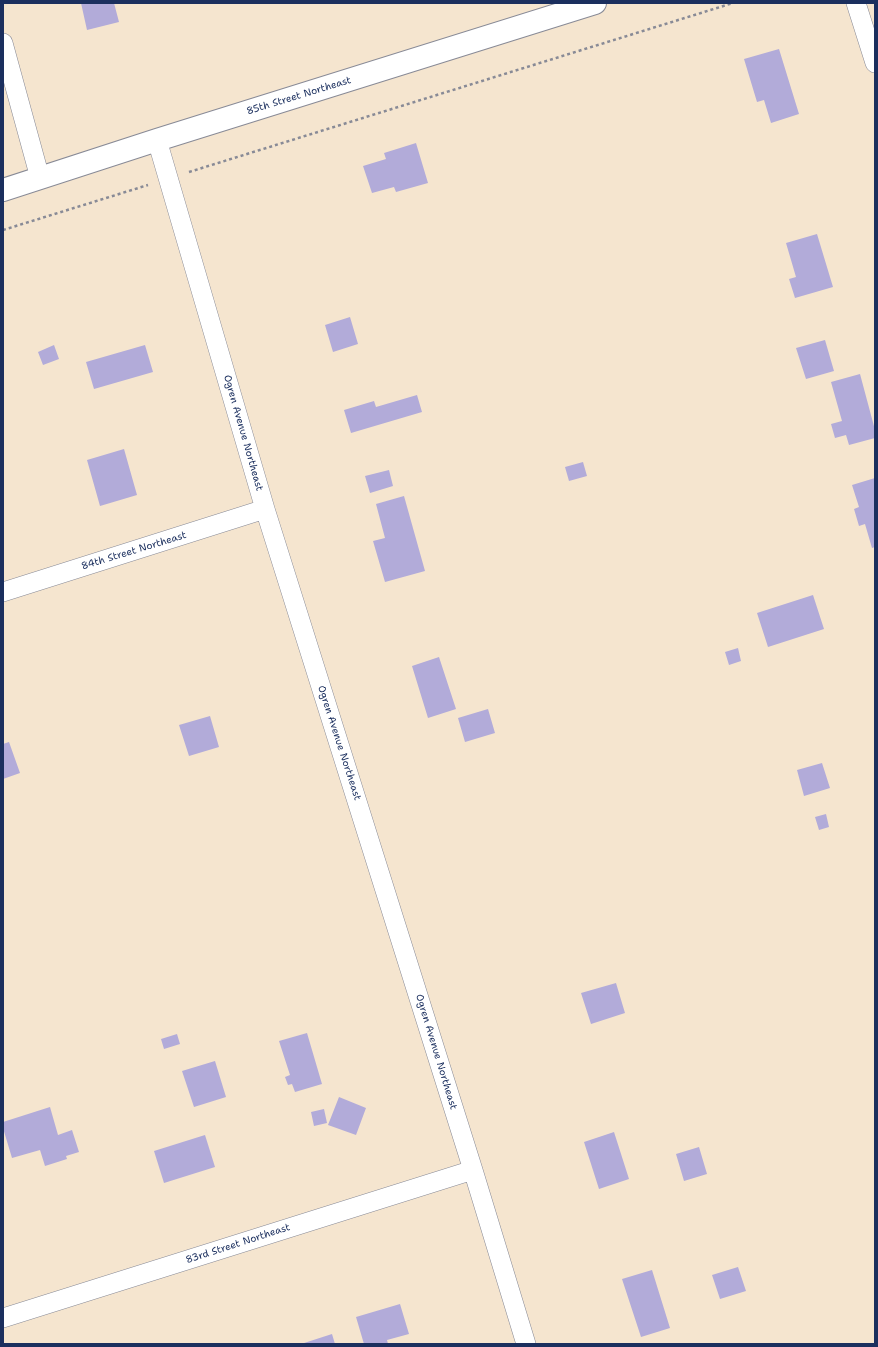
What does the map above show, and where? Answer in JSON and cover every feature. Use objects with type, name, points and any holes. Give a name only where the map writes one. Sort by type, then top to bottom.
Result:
[{"type":"street","name":"85th Street Northeast","points":[[3,190],[157,140],[595,3]]},
{"type":"street","points":[[856,3],[875,63]]},
{"type":"street","points":[[3,43],[40,178]]},
{"type":"street","name":"Ogren Avenue Northeast","points":[[157,140],[265,509],[473,1170],[526,1344]]},
{"type":"street","name":"84th Street Northeast","points":[[3,592],[265,509]]},
{"type":"street","name":"83rd Street Northeast","points":[[3,1318],[473,1170]]},
{"type":"path","points":[[195,170],[733,3]]},
{"type":"path","points":[[3,230],[142,187]]},
{"type":"building","points":[[81,3],[114,3],[119,22],[87,30]]},
{"type":"building","points":[[779,49],[799,114],[771,123],[764,100],[757,102],[744,59]]},
{"type":"building","points":[[416,143],[428,183],[396,192],[394,187],[372,193],[363,166],[386,159],[384,153]]},
{"type":"building","points":[[817,234],[833,287],[795,298],[789,279],[796,277],[786,243]]},
{"type":"building","points":[[350,317],[358,344],[333,352],[325,325]]},
{"type":"building","points":[[825,340],[834,371],[806,379],[796,348]]},
{"type":"building","points":[[54,345],[59,359],[43,365],[38,352]]},
{"type":"building","points":[[145,345],[153,372],[94,389],[86,362]]},
{"type":"building","points":[[860,374],[875,430],[875,438],[849,445],[846,435],[835,438],[831,424],[842,421],[831,382]]},
{"type":"building","points":[[417,395],[422,412],[351,433],[344,410],[374,401],[376,407]]},
{"type":"building","points":[[124,449],[137,495],[100,506],[87,460]]},
{"type":"building","points":[[583,462],[587,476],[569,481],[565,467]]},
{"type":"building","points":[[389,470],[393,486],[370,493],[365,476]]},
{"type":"building","points":[[875,478],[875,547],[872,548],[865,524],[859,526],[854,509],[859,507],[852,485]]},
{"type":"building","points":[[404,496],[425,571],[385,582],[373,541],[385,538],[376,504]]},
{"type":"building","points":[[813,595],[824,629],[768,647],[757,613]]},
{"type":"building","points":[[738,648],[741,661],[729,665],[725,652]]},
{"type":"building","points":[[439,657],[456,709],[428,718],[412,666]]},
{"type":"building","points":[[488,709],[495,733],[465,742],[458,718]]},
{"type":"building","points":[[210,716],[219,747],[189,756],[179,725]]},
{"type":"building","points":[[9,742],[20,773],[3,779],[3,744]]},
{"type":"building","points":[[822,763],[830,788],[804,796],[797,770]]},
{"type":"building","points":[[826,814],[829,827],[819,830],[815,817]]},
{"type":"building","points":[[616,983],[625,1013],[591,1024],[581,993]]},
{"type":"building","points":[[307,1033],[322,1084],[295,1092],[292,1084],[288,1085],[285,1077],[290,1075],[279,1041]]},
{"type":"building","points":[[177,1034],[180,1044],[164,1049],[161,1039]]},
{"type":"building","points":[[215,1061],[226,1097],[194,1107],[182,1071]]},
{"type":"building","points":[[339,1097],[366,1108],[356,1135],[328,1125]]},
{"type":"building","points":[[50,1107],[58,1135],[72,1130],[79,1152],[66,1156],[67,1159],[45,1166],[40,1150],[12,1158],[3,1128],[3,1122]]},
{"type":"building","points":[[324,1109],[327,1123],[314,1126],[311,1112]]},
{"type":"building","points":[[614,1132],[629,1179],[599,1189],[584,1142]]},
{"type":"building","points":[[205,1135],[215,1167],[164,1183],[154,1151]]},
{"type":"building","points":[[699,1147],[707,1174],[684,1181],[676,1154]]},
{"type":"building","points":[[738,1267],[746,1291],[720,1299],[712,1275]]},
{"type":"building","points":[[652,1270],[670,1328],[641,1337],[622,1279]]},
{"type":"building","points":[[400,1304],[409,1334],[387,1340],[388,1344],[364,1344],[356,1317]]},
{"type":"building","points":[[332,1334],[335,1344],[301,1344]]}]
